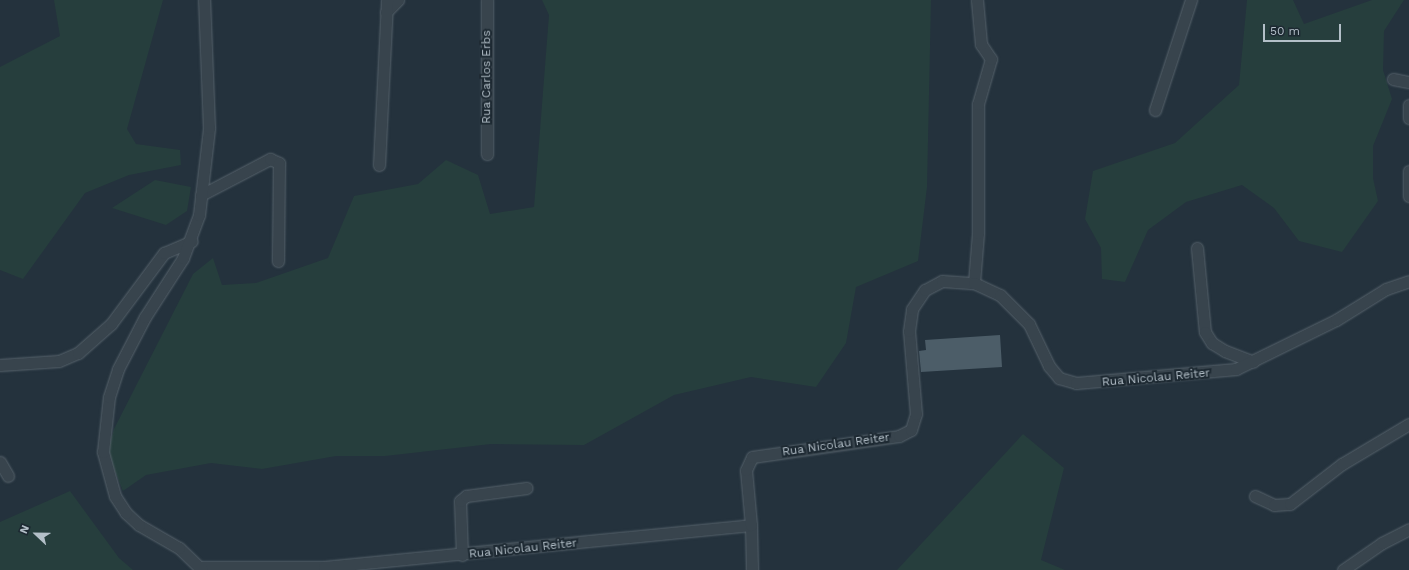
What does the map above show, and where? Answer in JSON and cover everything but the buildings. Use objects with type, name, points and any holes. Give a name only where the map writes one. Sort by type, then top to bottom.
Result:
[{"type":"street","points":[[201,568],[126,513],[115,496],[103,452],[109,397],[118,369],[192,241],[202,195],[210,128],[204,0]]},
{"type":"street","points":[[379,165],[387,0]]},
{"type":"street","points":[[386,12],[398,0]]},
{"type":"street","name":"Rua Carlos Erbs","points":[[486,154],[487,0]]},
{"type":"street","points":[[974,283],[978,233],[978,104],[991,59],[981,44],[977,0]]},
{"type":"street","points":[[1155,110],[1191,0]]},
{"type":"street","points":[[1393,79],[1409,82]]},
{"type":"street","points":[[1409,105],[1409,118]]},
{"type":"street","points":[[202,195],[270,159],[279,163],[278,261]]},
{"type":"street","points":[[1409,171],[1409,196]]},
{"type":"street","points":[[0,365],[59,361],[78,353],[111,324],[164,253],[192,241]]},
{"type":"street","points":[[1196,248],[1205,332],[1212,343],[1225,351],[1253,362]]},
{"type":"street","name":"Rua Nicolau Reiter","points":[[201,568],[324,567],[462,555],[751,525],[746,470],[752,457],[899,436],[911,430],[916,414],[909,331],[912,309],[925,290],[942,281],[974,283],[1000,295],[1018,310],[1049,366],[1059,378],[1076,383],[1216,373],[1253,362],[1336,320],[1386,289],[1409,281]]},
{"type":"street","points":[[1255,496],[1274,505],[1290,504],[1342,464],[1409,424]]},
{"type":"street","points":[[0,462],[8,476]]},
{"type":"street","points":[[462,555],[457,512],[460,501],[466,496],[526,488]]},
{"type":"street","points":[[751,525],[752,570]]},
{"type":"street","points":[[1343,570],[1382,543],[1409,529]]},
{"type":"green space","points":[[54,0],[163,0],[127,129],[136,144],[180,150],[181,165],[129,175],[85,193],[23,279],[0,270],[0,67],[60,36]]},
{"type":"green space","points":[[542,0],[931,0],[927,187],[918,261],[856,287],[846,343],[816,387],[751,377],[674,395],[584,445],[491,444],[385,456],[336,456],[262,469],[211,463],[146,475],[123,491],[107,452],[114,429],[193,274],[213,258],[222,285],[256,283],[328,258],[354,196],[418,184],[446,160],[478,175],[490,214],[534,207],[549,15]]},
{"type":"green space","points":[[1247,0],[1293,0],[1304,24],[1372,0],[1404,0],[1384,31],[1383,70],[1392,99],[1373,146],[1373,178],[1378,201],[1342,252],[1299,241],[1274,208],[1242,185],[1186,202],[1148,230],[1125,282],[1102,279],[1101,248],[1085,219],[1093,171],[1175,143],[1239,85]]},
{"type":"green space","points":[[155,180],[191,187],[187,211],[166,225],[112,208]]},
{"type":"green space","points":[[1023,434],[1064,468],[1041,560],[1065,570],[897,570]]},
{"type":"green space","points":[[70,491],[119,558],[133,570],[0,570],[0,522]]}]
